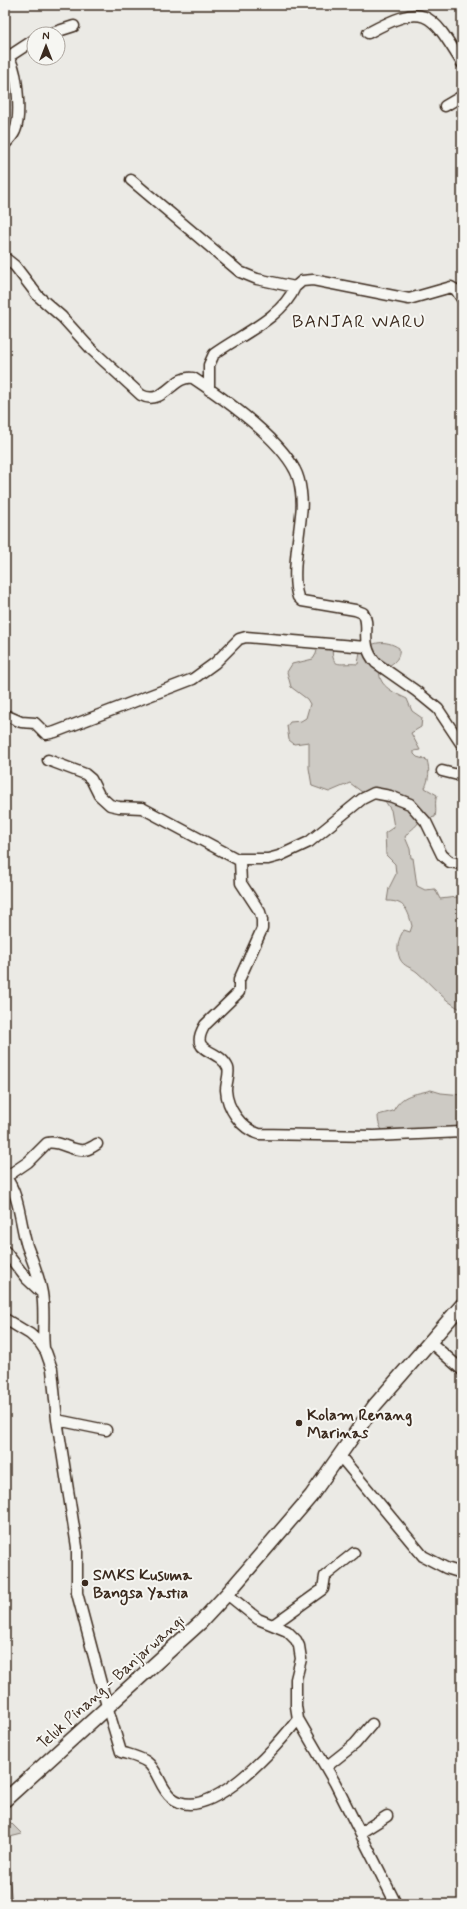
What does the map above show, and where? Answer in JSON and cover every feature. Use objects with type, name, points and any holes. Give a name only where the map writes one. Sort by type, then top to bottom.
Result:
[{"type":"main road","name":"Teluk Pinang - Banjarwangi","points":[[5,1800],[200,1623],[227,1594],[311,1496],[375,1404],[462,1305]]},
{"type":"street","points":[[368,33],[397,18],[414,14],[424,16],[430,19],[443,32],[462,63]]},
{"type":"street","points":[[66,29],[74,26]]},
{"type":"street","points":[[7,139],[16,126],[18,105],[14,71],[10,62],[5,60],[26,46]]},
{"type":"street","points":[[445,106],[462,96]]},
{"type":"street","points":[[131,180],[240,272],[257,279],[294,287]]},
{"type":"street","points":[[5,258],[14,266],[38,296],[62,317],[92,349],[141,395],[150,398],[164,394],[179,381],[190,377],[259,428],[285,456],[295,470],[299,487],[302,510],[297,551],[298,597],[302,601],[355,610],[363,613],[366,620],[366,647],[371,658],[376,664],[409,685],[438,709],[462,744]]},
{"type":"street","points":[[209,390],[209,365],[214,354],[275,313],[288,300],[294,287],[302,281],[313,280],[409,299],[451,287],[456,290],[462,300]]},
{"type":"street","points":[[5,715],[21,722],[35,724],[46,734],[56,732],[193,679],[215,663],[240,639],[246,637],[366,647]]},
{"type":"street","points":[[48,760],[85,774],[91,779],[99,795],[110,805],[142,808],[232,858],[240,860],[260,860],[279,856],[309,842],[362,799],[374,793],[390,796],[410,804],[426,822],[446,859],[462,864]]},
{"type":"street","points":[[442,771],[462,776]]},
{"type":"street","points":[[240,860],[241,883],[260,912],[262,929],[238,980],[239,992],[205,1025],[198,1041],[201,1047],[222,1060],[227,1067],[229,1072],[226,1091],[234,1114],[245,1128],[259,1134],[374,1136],[462,1132]]},
{"type":"street","points":[[97,1144],[86,1150],[52,1142],[47,1143],[28,1162],[5,1177],[17,1204],[27,1246],[37,1270],[42,1292],[44,1348],[54,1377],[57,1420],[77,1547],[76,1584],[78,1599],[121,1752],[148,1763],[170,1796],[177,1802],[187,1804],[202,1802],[227,1790],[266,1756],[298,1719]]},
{"type":"street","points":[[5,1251],[26,1278],[42,1292]]},
{"type":"street","points":[[5,1319],[30,1334],[44,1348]]},
{"type":"street","points":[[429,1341],[462,1370]]},
{"type":"street","points":[[57,1420],[106,1430]]},
{"type":"street","points":[[340,1456],[423,1556],[446,1568],[462,1573]]},
{"type":"street","points":[[273,1625],[323,1589],[325,1576],[354,1553]]},
{"type":"street","points":[[227,1594],[258,1618],[292,1634],[301,1653],[296,1679],[296,1706],[298,1719],[326,1767],[396,1904]]},
{"type":"street","points":[[326,1767],[355,1744],[372,1724]]},
{"type":"street","points":[[360,1833],[387,1816]]},
{"type":"shaded area","points":[[319,642],[332,643],[333,658],[337,663],[341,664],[358,664],[360,651],[370,645],[389,643],[399,648],[397,659],[391,665],[380,671],[380,676],[382,681],[389,689],[407,699],[412,711],[422,718],[421,727],[411,733],[420,750],[414,751],[414,754],[417,757],[427,760],[429,774],[425,788],[437,795],[435,817],[420,820],[405,837],[410,849],[411,858],[413,858],[417,886],[425,890],[435,889],[440,899],[457,897],[462,903],[462,1010],[444,997],[417,972],[400,959],[398,944],[400,937],[404,930],[410,932],[412,926],[409,915],[402,905],[393,901],[387,901],[389,888],[396,874],[395,864],[386,855],[385,833],[394,827],[391,810],[385,801],[370,798],[350,783],[329,792],[312,786],[309,768],[309,742],[294,744],[289,740],[287,726],[290,722],[301,721],[306,718],[310,704],[307,699],[291,687],[287,672],[292,664],[313,659]]},
{"type":"shaded area","points":[[431,1090],[441,1093],[462,1095],[462,1138],[450,1139],[443,1137],[386,1135],[378,1121],[378,1115],[393,1111],[401,1101],[409,1096]]},
{"type":"shaded area","points":[[5,1817],[22,1834],[6,1838],[7,1844],[5,1845]]},
{"type":"shaded area","points":[[5,1857],[8,1865],[6,1866],[12,1904],[5,1904]]},
{"type":"place","name":"Kolam Renang Marinas","points":[[299,1423]]},
{"type":"place","name":"SMKS Kusuma Bangsa Yastia","points":[[85,1583]]},
{"type":"district","name":"BANJAR WARU","points":[[359,321]]}]
